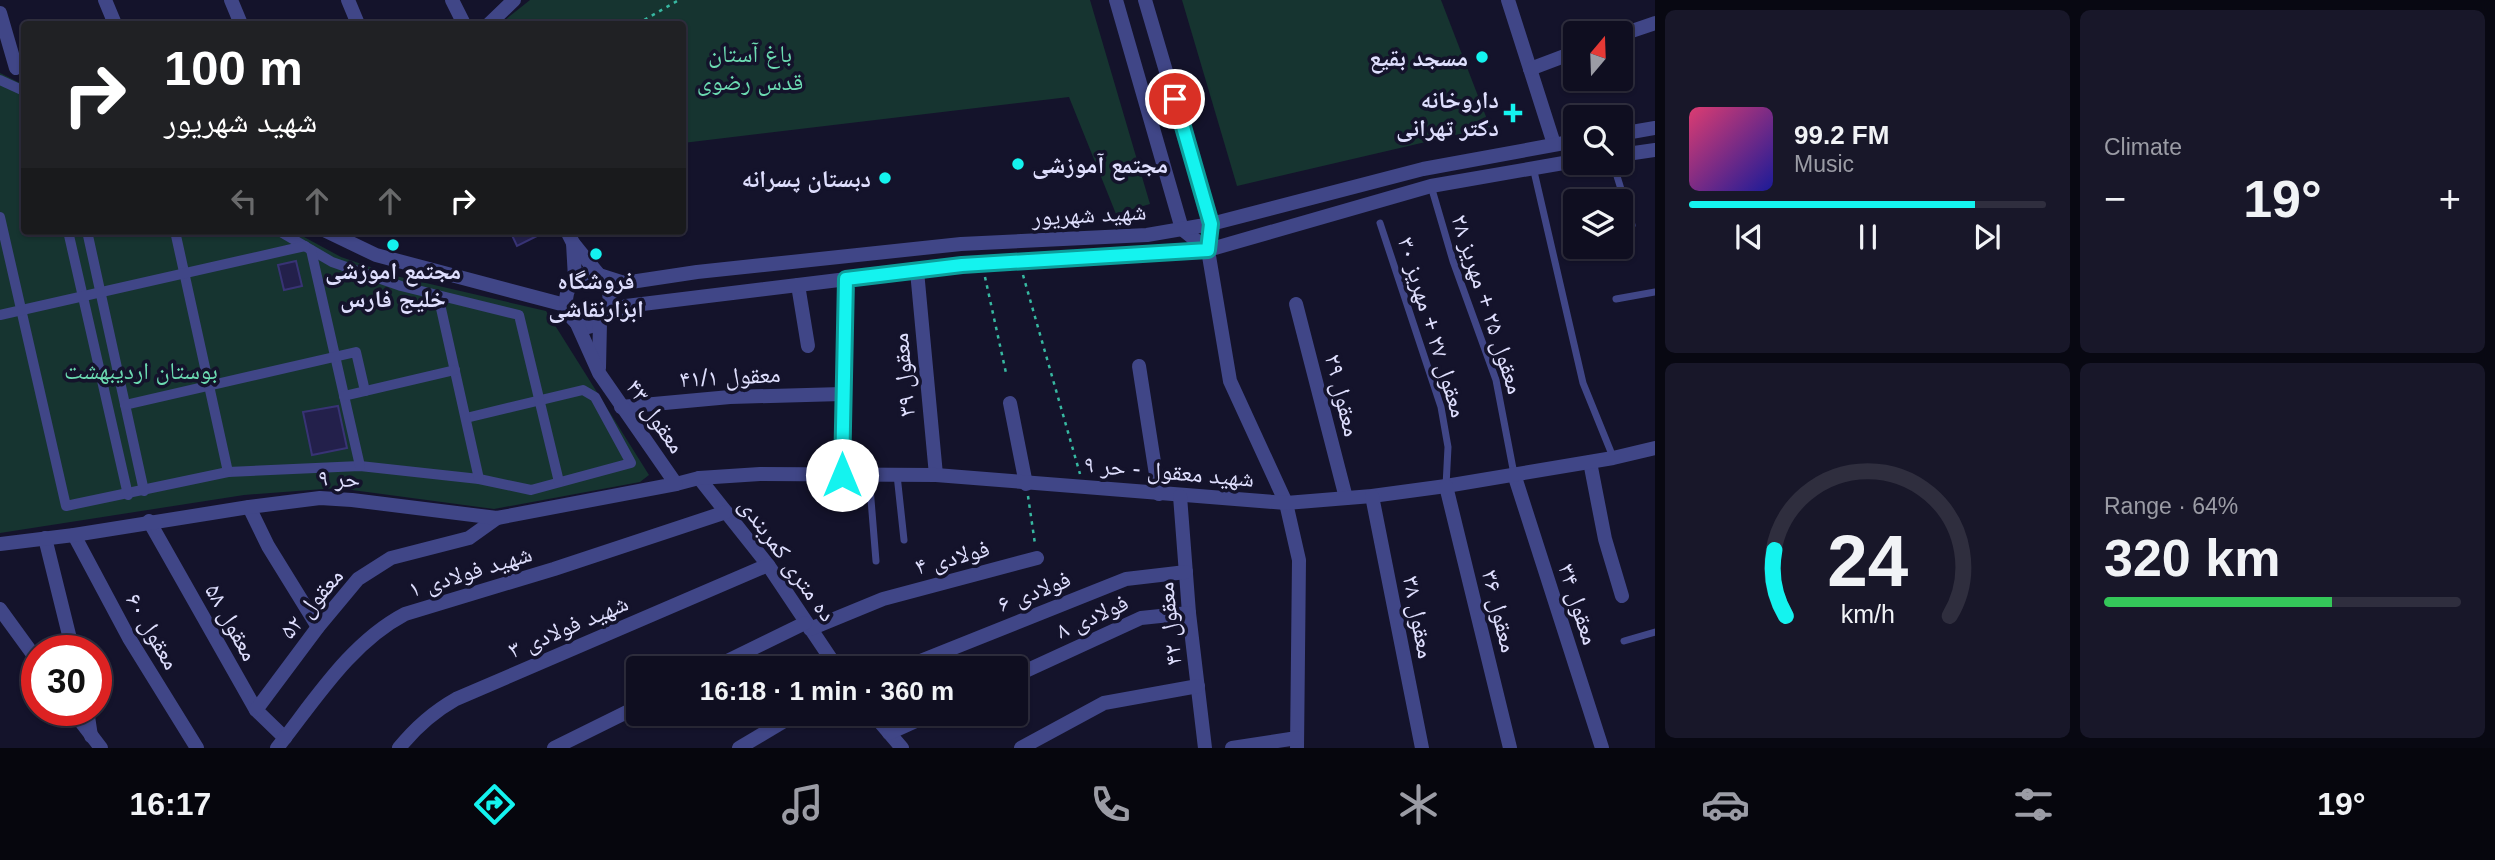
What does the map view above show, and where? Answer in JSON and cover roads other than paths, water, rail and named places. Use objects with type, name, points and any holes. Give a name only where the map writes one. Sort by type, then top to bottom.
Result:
[{"type":"street","points":[[105,0],[114,21]]},
{"type":"street","points":[[231,0],[240,21]]},
{"type":"street","points":[[348,0],[357,21]]},
{"type":"street","points":[[452,0],[462,21]]},
{"type":"street","points":[[492,21],[514,0]]},
{"type":"street","points":[[1115,0],[1182,229],[1208,250]]},
{"type":"street","points":[[1145,0],[1211,224],[1208,250],[1230,381],[1286,503],[1299,560],[1297,743],[1232,748]]},
{"type":"street","points":[[1508,0],[1554,144]]},
{"type":"street","points":[[0,13],[20,70]]},
{"type":"street","points":[[1633,31],[1655,23]]},
{"type":"street","points":[[1530,69],[1563,57]]},
{"type":"street","points":[[0,61],[20,70]]},
{"type":"street","points":[[0,80],[21,90]]},
{"type":"street","points":[[1633,132],[1655,128]]},
{"type":"street","name":"شهید شهریور","points":[[599,275],[624,283],[697,272],[961,244],[1147,235],[1211,224],[1423,169],[1563,143]]},
{"type":"street","points":[[1633,153],[1655,150]]},
{"type":"street","name":"شهید شهریور","points":[[603,319],[625,306],[846,279],[982,264],[1208,250],[1431,186],[1563,163]]},
{"type":"street","points":[[0,217],[66,506],[228,472],[360,466],[479,479],[531,490],[631,463],[595,397],[583,390],[466,418]]},
{"type":"street","points":[[69,235],[128,495]]},
{"type":"street","points":[[89,235],[144,491]]},
{"type":"street","points":[[176,235],[228,472]]},
{"type":"street","points":[[286,235],[332,262],[401,285],[519,315],[559,482]]},
{"type":"street","points":[[334,235],[376,255],[565,305]]},
{"type":"street","points":[[570,237],[605,281],[610,295],[603,319],[585,328],[571,319],[565,305],[567,290],[575,278],[591,272],[599,275]]},
{"type":"street","points":[[570,237],[575,278]]},
{"type":"street","points":[[0,315],[308,248]]},
{"type":"street","points":[[308,248],[360,466]]},
{"type":"street","name":"معقول ۳۹","points":[[917,271],[936,475]]},
{"type":"street","points":[[842,475],[846,279]]},
{"type":"street","points":[[798,285],[808,346]]},
{"type":"street","points":[[438,295],[479,479]]},
{"type":"street","name":"معقول ۲۹","points":[[1296,304],[1346,498]]},
{"type":"street","name":"معقول ۴۳","points":[[599,373],[603,319]]},
{"type":"street","name":"معقول ۴۳","points":[[577,324],[599,373],[676,484]]},
{"type":"street","points":[[125,405],[356,352],[365,391]]},
{"type":"street","points":[[1139,366],[1159,494]]},
{"type":"street","points":[[344,396],[455,370]]},
{"type":"street","name":"معقول ۴۱/۱","points":[[621,407],[730,397],[842,394]]},
{"type":"street","points":[[1010,402],[1026,484]]},
{"type":"street","name":"شهید معقول - حر ۹","points":[[676,484],[699,478],[760,474],[936,475],[1286,503],[1372,496],[1446,485],[1613,458],[1655,448]]},
{"type":"street","points":[[1590,462],[1605,539],[1622,596]]},
{"type":"street","name":"معقول ۳۴","points":[[1514,474],[1602,748]]},
{"type":"street","name":"ده متری کمربندی","points":[[699,478],[768,565],[829,656]]},
{"type":"street","name":"حر ۹","points":[[0,544],[74,535],[249,506],[320,498],[497,518],[676,484]]},
{"type":"street","name":"معقول ۳۶","points":[[1446,485],[1510,748]]},
{"type":"street","name":"معقول ۴۲","points":[[1181,496],[1189,612],[1205,748]]},
{"type":"street","name":"معقول ۳۸","points":[[1372,496],[1422,748]]},
{"type":"street","points":[[249,506],[268,546],[317,627]]},
{"type":"street","name":"شهید فولادی ۱","points":[[281,743],[354,652],[383,625],[405,614],[554,569],[726,512]]},
{"type":"street","name":"معقول ۵۲","points":[[256,710],[317,627],[358,579],[391,558],[469,538],[497,518]]},
{"type":"street","name":"معقول ۵۸","points":[[149,521],[256,710],[281,743]]},
{"type":"street","name":"معقول ۶۰","points":[[74,535],[129,638],[197,748]]},
{"type":"street","points":[[45,538],[69,635]]},
{"type":"street","name":"فولادی ۴","points":[[740,656],[807,626],[883,599],[1037,558]]},
{"type":"street","name":"شهید فولادی ۳","points":[[399,748],[434,712],[456,699],[768,565]]},
{"type":"street","name":"فولادی ۶","points":[[933,656],[1126,579],[1186,572]]},
{"type":"street","points":[[0,609],[21,638]]},
{"type":"street","name":"فولادی ۸","points":[[1028,670],[1141,618],[1189,612]]},
{"type":"street","points":[[1021,748],[1104,703],[1198,686]]},
{"type":"street","points":[[554,748],[626,712]]},
{"type":"street","points":[[84,726],[96,742]]},
{"type":"street","points":[[739,748],[776,726]]},
{"type":"street","points":[[882,726],[894,743],[916,726]]},
{"type":"lane","points":[[1533,167],[1583,383],[1613,458]]},
{"type":"lane","name":"معقول ۲۵ + مهریز ۲۸","points":[[1431,186],[1453,261],[1496,380],[1514,474]]},
{"type":"lane","name":"معقول ۲۷ + مهریز ۳۰","points":[[1380,223],[1441,407],[1448,447],[1446,485]]},
{"type":"lane","points":[[1616,299],[1655,292]]},
{"type":"lane","points":[[869,475],[876,561]]},
{"type":"lane","points":[[897,475],[904,540]]},
{"type":"lane","points":[[1624,641],[1654,634]]},
{"type":"place","name":"مسجد بقیع","points":[[1482,57]]},
{"type":"place","name":"داروخانه دکتر تهرانی","points":[[1513,113]]},
{"type":"place","name":"مجتمع آموزشی","points":[[1018,164]]},
{"type":"place","name":"دبستان پسرانه","points":[[885,178]]},
{"type":"place","name":"مجتمع اموزشی خلیج فارس","points":[[393,245]]},
{"type":"place","name":"فروشگاه ابزارنقاشی","points":[[596,254]]},
{"type":"park label","name":"باغ آستان قدس رضوی","points":[[750,67]]},
{"type":"park label","name":"بوستان اردیبهشت","points":[[141,370]]}]
